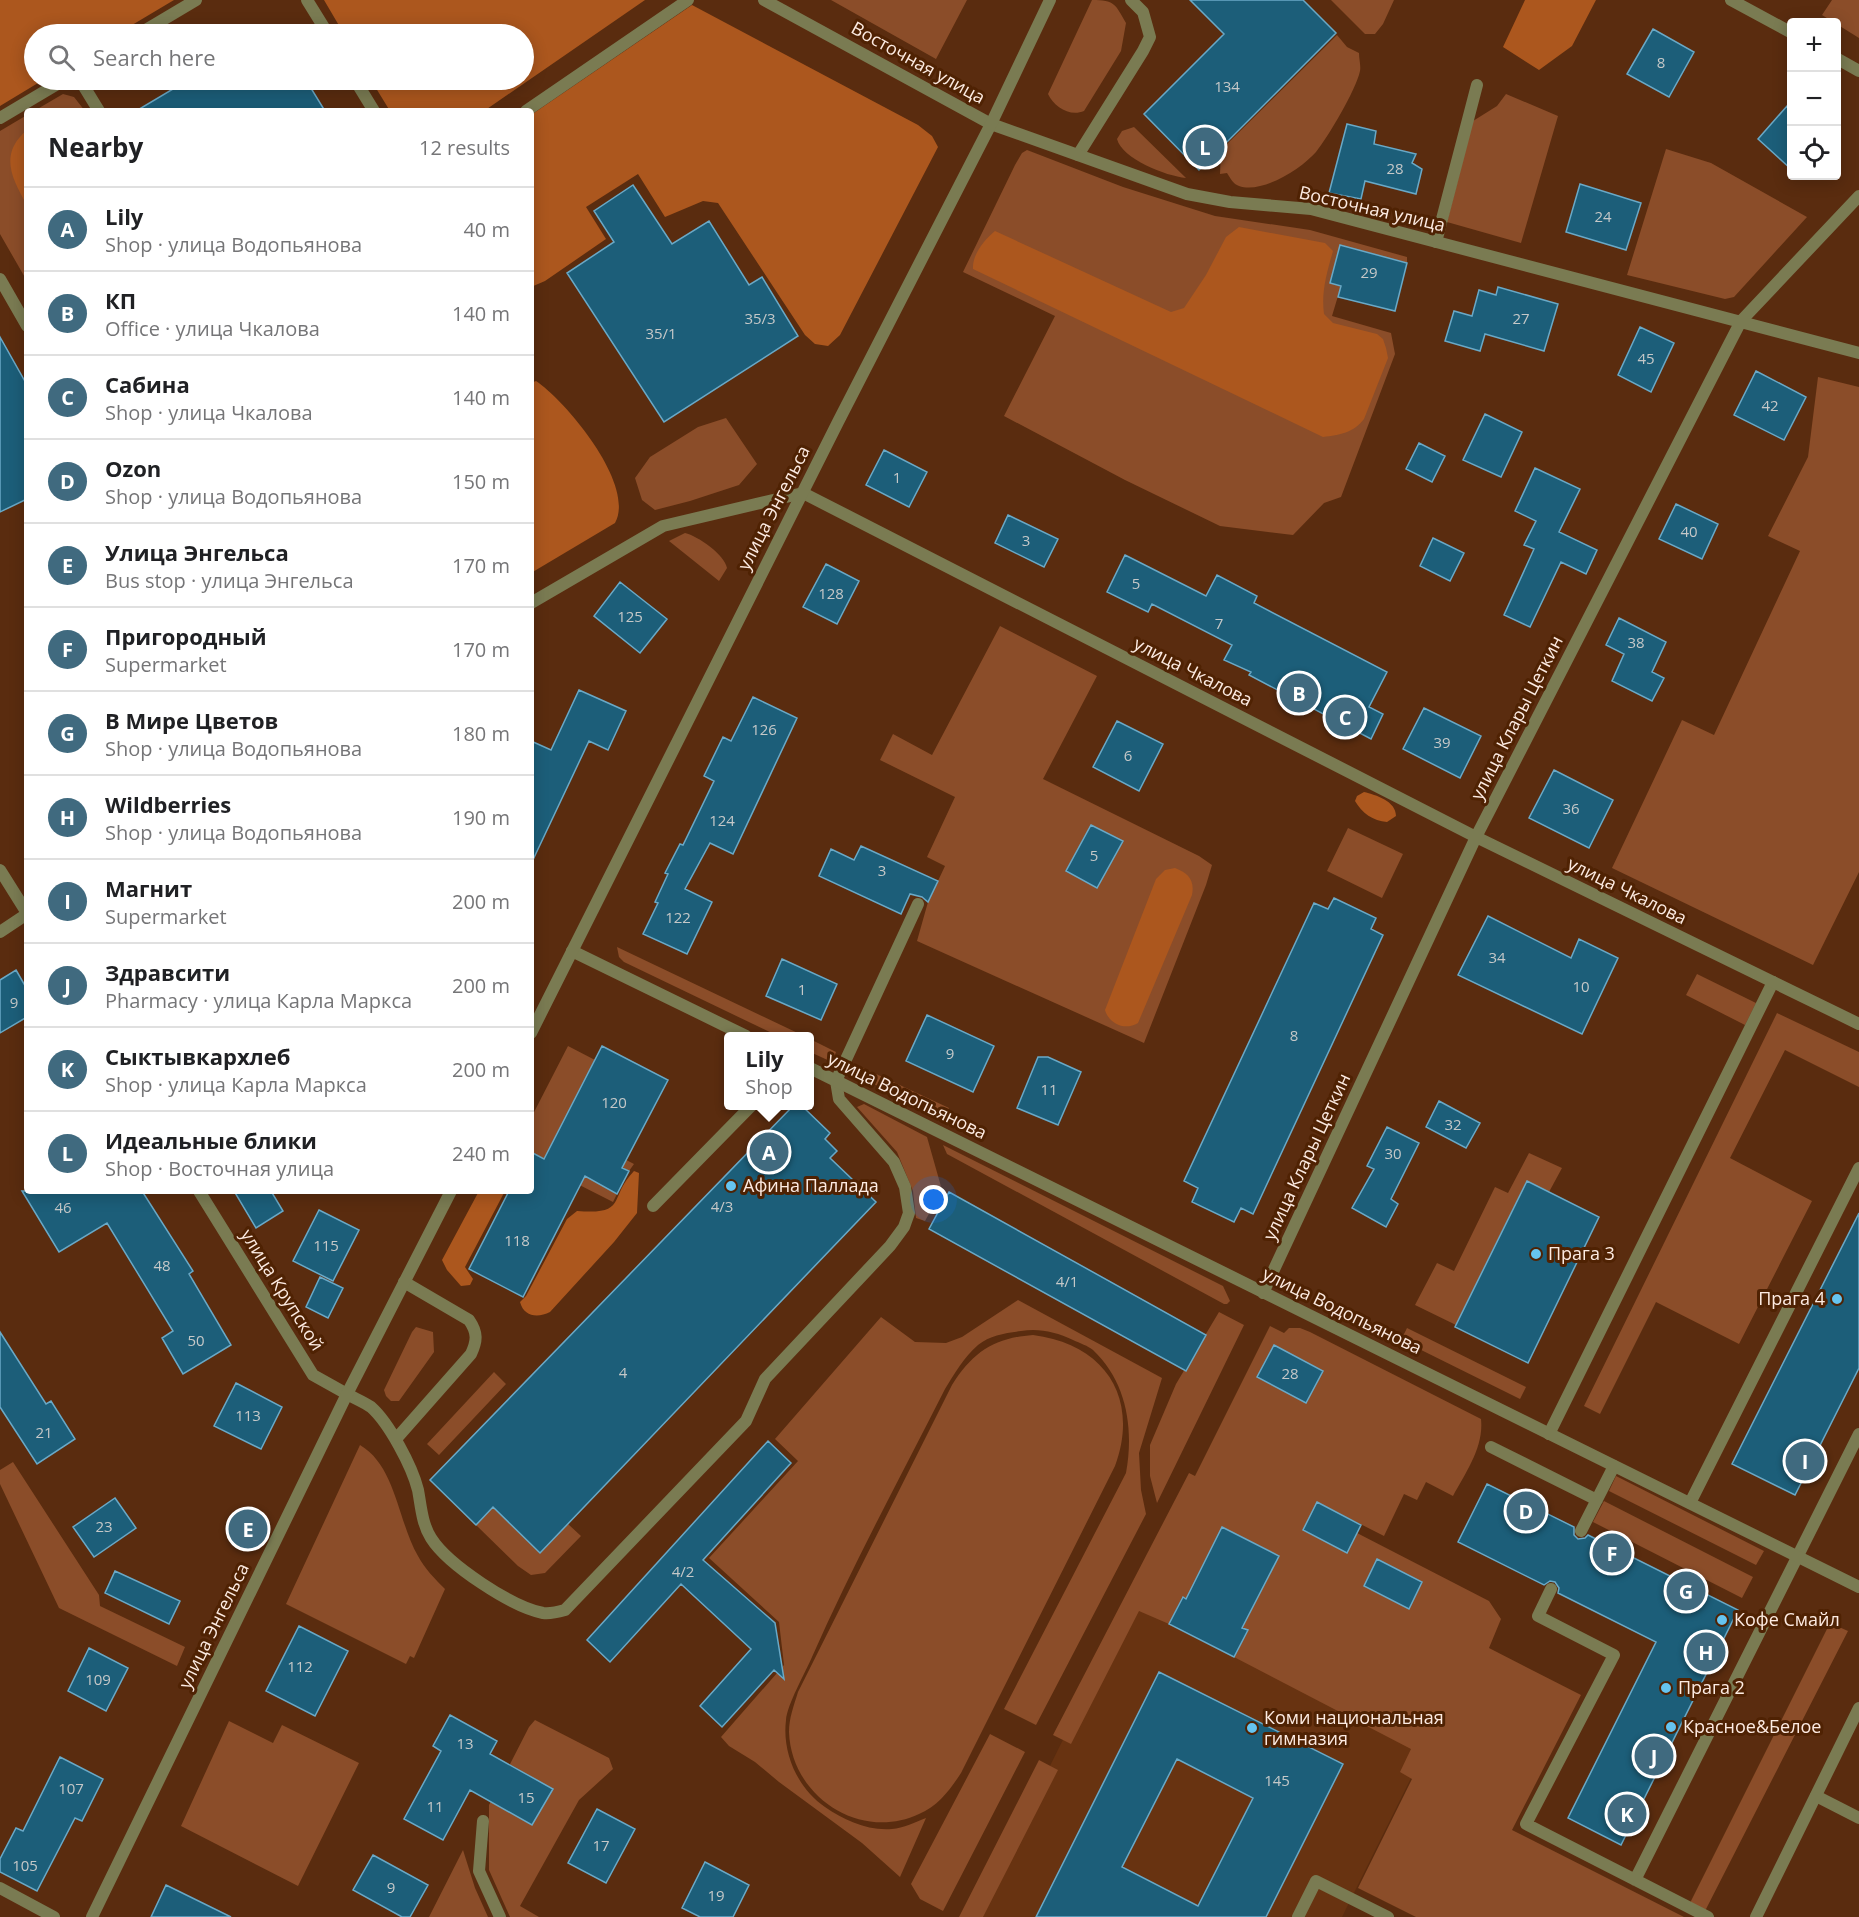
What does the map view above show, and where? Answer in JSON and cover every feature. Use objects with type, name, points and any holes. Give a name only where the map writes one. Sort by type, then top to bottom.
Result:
[{"type":"street","points":[[156,24],[196,0]]},
{"type":"street","points":[[307,0],[322,24]]},
{"type":"street","points":[[530,108],[688,0]]},
{"type":"street","name":"Восточная улица","points":[[764,0],[991,124],[1186,194],[1230,202],[1311,209],[1859,353]]},
{"type":"street","name":"улица Энгельса","points":[[534,1027],[991,124],[1050,0]]},
{"type":"street","points":[[1078,155],[1150,37],[1143,12],[1131,0]]},
{"type":"street","points":[[1731,0],[1787,31]]},
{"type":"street","points":[[1841,61],[1859,71]]},
{"type":"street","points":[[1436,242],[1477,85]]},
{"type":"street","points":[[0,118],[47,90]]},
{"type":"street","points":[[86,90],[97,108]]},
{"type":"street","points":[[361,90],[372,108]]},
{"type":"street","name":"улица Клары Цеткин","points":[[1263,1293],[1476,837],[1741,321],[1859,196]]},
{"type":"street","points":[[0,279],[24,321]]},
{"type":"street","points":[[534,601],[663,526],[803,493]]},
{"type":"street","name":"улица Чкалова","points":[[803,493],[1476,837],[1859,1024]]},
{"type":"street","points":[[0,870],[24,909]]},
{"type":"street","points":[[836,1081],[918,904]]},
{"type":"street","points":[[0,932],[24,916]]},
{"type":"street","points":[[572,951],[738,1032]]},
{"type":"street","points":[[1549,1434],[1773,982]]},
{"type":"street","name":"улица Водопьянова","points":[[814,1070],[1859,1587]]},
{"type":"street","name":"улица Крупской","points":[[201,1194],[313,1375],[371,1407],[396,1439],[417,1485],[424,1522],[431,1539],[461,1569],[511,1601],[542,1613],[553,1614],[566,1610],[746,1421],[765,1379],[890,1246],[904,1227],[909,1213],[908,1199],[894,1162],[839,1100],[836,1081]]},
{"type":"street","points":[[653,1206],[747,1110]]},
{"type":"street","points":[[1690,1503],[1859,1168]]},
{"type":"street","name":"улица Энгельса","points":[[92,1917],[347,1394],[449,1194]]},
{"type":"street","points":[[396,1439],[471,1354],[477,1340],[475,1328],[469,1320],[404,1282]]},
{"type":"street","points":[[1635,1880],[1859,1434]]},
{"type":"street","points":[[1491,1447],[1597,1500]]},
{"type":"street","points":[[1581,1531],[1614,1466]]},
{"type":"street","points":[[1551,1589],[1538,1616],[1614,1655],[1526,1824],[1708,1917]]},
{"type":"street","points":[[1756,1917],[1859,1708]]},
{"type":"street","points":[[1816,1796],[1859,1818]]},
{"type":"street","points":[[483,1821],[479,1871],[500,1917]]},
{"type":"street","points":[[1298,1917],[1316,1881],[1388,1917]]},
{"type":"street","points":[[0,1888],[54,1917]]},
{"type":"shaded area","points":[[0,0],[174,0],[134,24],[24,24],[24,90],[26,90],[0,106]]},
{"type":"shaded area","points":[[324,0],[645,0],[534,77],[534,24],[338,24]]},
{"type":"shaded area","points":[[831,0],[967,0],[936,59]]},
{"type":"shaded area","points":[[1092,0],[1114,4],[1126,23],[1121,51],[1084,111],[1073,113],[1058,107],[1048,94]]},
{"type":"shaded area","points":[[1331,0],[1394,0],[1383,24],[1375,34],[1365,34]]},
{"type":"shaded area","points":[[1525,0],[1596,0],[1572,46],[1539,70],[1503,47]]},
{"type":"shaded area","points":[[1832,0],[1859,0],[1859,38],[1841,27],[1841,18],[1827,18],[1822,15]]},
{"type":"shaded area","points":[[692,5],[918,125],[932,136],[938,147],[840,335],[828,346],[815,344],[805,335],[718,203],[703,201],[665,217],[638,174],[586,207],[606,239],[545,281],[534,286],[534,113]]},
{"type":"shaded area","points":[[1337,35],[1347,47],[1359,53],[1360,71],[1341,113],[1316,152],[1291,172],[1259,186],[1248,188],[1239,186],[1227,173],[1220,174],[1221,150]]},
{"type":"shaded area","points":[[377,90],[514,90],[488,108],[388,108]]},
{"type":"shaded area","points":[[63,94],[74,97],[83,108],[39,108]]},
{"type":"shaded area","points":[[1506,94],[1558,116],[1521,243],[1447,222],[1473,121],[1497,106]]},
{"type":"shaded area","points":[[24,117],[24,276],[0,234],[0,131]]},
{"type":"shaded area","points":[[1134,127],[1186,178],[1157,170],[1127,153],[1117,139],[1122,131]]},
{"type":"shaded area","points":[[24,133],[24,199],[12,175],[10,165],[13,147]]},
{"type":"shaded area","points":[[1666,149],[1711,163],[1807,217],[1734,297],[1725,299],[1627,275]]},
{"type":"shaded area","points":[[1027,150],[1123,187],[1215,216],[1310,230],[1407,257],[1407,263],[1340,245],[1330,283],[1341,286],[1332,316],[1391,333],[1395,354],[1341,497],[1324,503],[1293,535],[1220,526],[1125,480],[1004,416],[1055,316],[963,272],[1015,165],[1022,153]]},
{"type":"shaded area","points":[[1239,227],[1325,243],[1333,251],[1324,290],[1324,314],[1333,323],[1377,334],[1383,339],[1388,358],[1364,419],[1351,430],[1323,437],[973,269],[974,258],[979,248],[995,231],[1171,312],[1184,308],[1206,275],[1226,237]]},
{"type":"shaded area","points":[[1818,377],[1859,387],[1859,872],[1813,965],[1612,868],[1682,720],[1714,735],[1800,551],[1768,536],[1808,457]]},
{"type":"shaded area","points":[[536,381],[564,407],[595,446],[616,488],[619,507],[615,523],[534,571],[534,382]]},
{"type":"shaded area","points":[[726,418],[757,464],[739,485],[655,510],[642,500],[635,478],[650,457],[698,427]]},
{"type":"shaded area","points":[[685,533],[703,542],[721,557],[727,568],[719,581],[669,541]]},
{"type":"shaded area","points":[[1000,626],[1097,676],[1043,779],[1199,856],[1212,865],[1144,1043],[917,941],[928,902],[945,866],[927,857],[955,797],[880,760],[893,734],[932,755]]},
{"type":"shaded area","points":[[1364,792],[1379,797],[1393,806],[1396,816],[1387,822],[1368,816],[1355,801],[1357,796]]},
{"type":"shaded area","points":[[1348,828],[1403,854],[1382,898],[1327,871]]},
{"type":"shaded area","points":[[1175,868],[1190,878],[1192,895],[1138,1023],[1128,1026],[1118,1025],[1110,1019],[1105,1010],[1156,879],[1165,870]]},
{"type":"shaded area","points":[[617,947],[796,1032],[770,1032],[624,962],[619,957]]},
{"type":"shaded area","points":[[1697,974],[1756,1003],[1745,1025],[1686,995]]},
{"type":"shaded area","points":[[1777,1013],[1859,1052],[1859,1087],[1785,1050],[1730,1158],[1812,1201],[1739,1344],[1656,1302],[1600,1414],[1584,1406]]},
{"type":"shaded area","points":[[814,1041],[836,1052],[832,1062],[814,1054]]},
{"type":"shaded area","points":[[568,1046],[595,1060],[561,1126],[634,1164],[629,1171],[593,1152],[582,1174],[617,1194],[613,1202],[540,1165],[543,1158],[534,1154],[534,1112]]},
{"type":"shaded area","points":[[859,1066],[949,1108],[945,1118],[855,1075]]},
{"type":"shaded area","points":[[864,1104],[927,1137],[942,1190],[925,1221],[916,1218],[913,1191],[897,1152],[857,1107]]},
{"type":"shaded area","points":[[943,1145],[1223,1286],[1230,1301],[1224,1304],[947,1154]]},
{"type":"shaded area","points":[[1529,1153],[1562,1168],[1549,1192],[1526,1182],[1456,1325],[1415,1305],[1437,1263],[1454,1271],[1495,1187],[1508,1193]]},
{"type":"shaded area","points":[[634,1171],[639,1173],[637,1213],[614,1242],[550,1312],[532,1315],[525,1311],[520,1302],[526,1296],[567,1219],[577,1211],[593,1212],[611,1207]]},
{"type":"shaded area","points":[[477,1194],[503,1194],[465,1267],[473,1279],[470,1285],[461,1286],[447,1270],[442,1260]]},
{"type":"shaded area","points":[[1018,1300],[1162,1378],[1139,1453],[1141,1490],[1146,1514],[1036,1725],[1004,1709],[1126,1473],[1128,1423],[1120,1391],[1105,1363],[1091,1349],[1067,1337],[1041,1330],[998,1335],[978,1345],[968,1355],[945,1389],[843,1589],[789,1706],[786,1720],[786,1744],[799,1780],[825,1807],[848,1820],[883,1829],[909,1825],[926,1818],[900,1877],[862,1843],[755,1762],[729,1746],[721,1737],[784,1665],[779,1622],[709,1558],[798,1461],[775,1439],[881,1317],[915,1342],[946,1343],[962,1337]]},
{"type":"shaded area","points":[[1219,1312],[1244,1325],[1157,1503],[1150,1476],[1150,1445],[1176,1384]]},
{"type":"shaded area","points":[[1270,1326],[1284,1333],[1289,1328],[1300,1328],[1310,1332],[1481,1419],[1477,1449],[1453,1496],[1426,1482],[1417,1500],[1404,1494],[1384,1536],[1317,1502],[1303,1530],[1347,1553],[1357,1533],[1489,1601],[1501,1619],[1489,1648],[1581,1695],[1512,1830],[1684,1917],[1416,1917],[1358,1888],[1412,1779],[1400,1772],[1411,1749],[1234,1657],[1248,1631],[1242,1628],[1279,1556],[1258,1545],[1186,1599],[1182,1597],[1169,1624],[1139,1611],[1071,1744],[1053,1735],[1189,1473],[1195,1476]]},
{"type":"shaded area","points":[[416,1327],[433,1332],[434,1352],[399,1401],[391,1401],[384,1390]]},
{"type":"shaded area","points":[[1407,1328],[1526,1387],[1520,1399],[1401,1340]]},
{"type":"shaded area","points":[[1033,1335],[1058,1340],[1080,1350],[1097,1362],[1110,1378],[1119,1397],[1123,1418],[1122,1441],[1115,1466],[961,1773],[938,1802],[919,1814],[897,1821],[874,1822],[852,1817],[833,1807],[815,1793],[802,1776],[793,1755],[789,1732],[798,1692],[952,1385],[968,1364],[986,1349],[1007,1339]]},
{"type":"shaded area","points":[[494,1372],[506,1384],[439,1455],[427,1444]]},
{"type":"shaded area","points":[[360,1445],[372,1454],[381,1466],[389,1480],[418,1556],[427,1570],[445,1589],[414,1658],[410,1656],[406,1664],[286,1604]]},
{"type":"shaded area","points":[[13,1462],[99,1595],[100,1606],[185,1647],[177,1666],[59,1608],[0,1484],[0,1470]]},
{"type":"shaded area","points":[[1616,1476],[1764,1551],[1756,1565],[1609,1491]]},
{"type":"shaded area","name":"Коми национальная гимназия","points":[[1184,1496],[1478,1643],[1342,1917],[975,1917]]},
{"type":"shaded area","points":[[1604,1501],[1753,1577],[1742,1598],[1593,1522]]},
{"type":"shaded area","points":[[493,1507],[540,1553],[568,1524],[581,1536],[545,1573],[531,1575],[518,1566],[476,1525]]},
{"type":"shaded area","points":[[1830,1623],[1848,1631],[1705,1911],[1690,1903]]},
{"type":"shaded area","points":[[535,1720],[609,1758],[613,1769],[579,1800],[520,1906],[539,1917],[510,1917],[489,1870],[489,1805],[529,1727]]},
{"type":"shaded area","points":[[229,1721],[273,1743],[282,1725],[359,1763],[298,1886],[181,1826]]},
{"type":"shaded area","points":[[990,1734],[1025,1752],[943,1911],[920,1899],[911,1884]]},
{"type":"shaded area","points":[[1039,1760],[1058,1770],[983,1917],[959,1917]]},
{"type":"shaded area","points":[[463,1850],[475,1888],[488,1917],[429,1917]]},
{"type":"building","points":[[1190,0],[1303,0],[1336,33],[1199,170],[1144,114],[1224,34]]},
{"type":"building","points":[[1653,29],[1694,52],[1669,97],[1627,74]]},
{"type":"building","points":[[171,90],[312,90],[323,108],[141,108]]},
{"type":"building","points":[[1787,106],[1787,165],[1758,139]]},
{"type":"building","points":[[1347,124],[1376,131],[1374,144],[1416,154],[1412,163],[1422,169],[1416,194],[1365,181],[1361,199],[1329,193]]},
{"type":"building","points":[[1580,184],[1641,203],[1626,250],[1566,232]]},
{"type":"building","points":[[633,185],[672,244],[709,221],[749,285],[762,277],[798,336],[664,422],[567,273],[614,242],[594,211]]},
{"type":"building","points":[[1340,245],[1407,263],[1395,311],[1338,297],[1341,286],[1330,283]]},
{"type":"building","points":[[1498,287],[1558,304],[1544,351],[1485,334],[1480,351],[1445,341],[1454,311],[1472,316],[1479,290],[1496,295]]},
{"type":"building","points":[[1640,327],[1674,343],[1651,392],[1618,375]]},
{"type":"building","points":[[0,337],[24,380],[24,500],[0,512]]},
{"type":"building","points":[[1756,371],[1806,397],[1784,440],[1734,415]]},
{"type":"building","points":[[1485,414],[1522,432],[1501,477],[1463,460]]},
{"type":"building","points":[[1419,443],[1445,456],[1432,482],[1406,469]]},
{"type":"building","points":[[884,450],[927,472],[909,507],[866,485]]},
{"type":"building","points":[[1535,468],[1580,489],[1559,532],[1597,550],[1586,574],[1561,562],[1530,627],[1504,615],[1534,549],[1524,545],[1536,521],[1515,511]]},
{"type":"building","points":[[1676,504],[1718,524],[1702,559],[1659,539]]},
{"type":"building","points":[[1008,515],[1058,539],[1044,567],[995,543]]},
{"type":"building","points":[[1433,538],[1464,553],[1450,581],[1420,566]]},
{"type":"building","points":[[1125,555],[1206,596],[1217,575],[1257,596],[1254,603],[1387,672],[1369,707],[1383,714],[1371,739],[1249,675],[1251,672],[1224,660],[1232,645],[1152,604],[1148,612],[1107,592]]},
{"type":"building","points":[[826,564],[859,581],[837,624],[803,607]]},
{"type":"building","points":[[620,582],[667,619],[640,653],[594,616]]},
{"type":"building","points":[[1619,618],[1666,642],[1652,672],[1664,678],[1652,701],[1612,681],[1624,654],[1606,645]]},
{"type":"building","points":[[579,690],[626,711],[608,750],[589,741],[534,858],[534,742],[551,750]]},
{"type":"building","points":[[753,697],[797,718],[733,854],[710,843],[685,889],[712,902],[687,954],[643,934],[658,903],[655,902],[668,874],[665,873],[680,844],[683,845],[714,781],[704,776],[723,737],[731,741]]},
{"type":"building","points":[[1424,708],[1481,736],[1460,778],[1403,749]]},
{"type":"building","points":[[1117,721],[1163,744],[1139,791],[1093,767]]},
{"type":"building","points":[[1554,770],[1613,800],[1589,848],[1529,818]]},
{"type":"building","points":[[1091,825],[1123,841],[1097,888],[1066,871]]},
{"type":"building","points":[[861,846],[938,881],[928,902],[922,897],[910,894],[901,914],[819,876],[831,849],[854,860]]},
{"type":"building","points":[[1334,898],[1376,918],[1371,929],[1383,935],[1253,1214],[1241,1208],[1234,1222],[1192,1202],[1198,1188],[1184,1181],[1314,903],[1328,909]]},
{"type":"building","points":[[1488,916],[1571,958],[1579,939],[1618,958],[1582,1034],[1458,975]]},
{"type":"building","points":[[782,959],[837,984],[821,1020],[766,996]]},
{"type":"building","points":[[16,970],[24,984],[24,1019],[0,1033],[0,980]]},
{"type":"building","points":[[927,1015],[994,1046],[973,1092],[906,1061]]},
{"type":"building","points":[[602,1046],[668,1080],[622,1168],[629,1171],[617,1194],[585,1176],[523,1297],[469,1269],[507,1194],[534,1194],[534,1154],[544,1159]]},
{"type":"building","points":[[1038,1057],[1048,1057],[1081,1072],[1058,1125],[1017,1108]]},
{"type":"building","points":[[1439,1101],[1480,1123],[1466,1148],[1426,1127]]},
{"type":"building","points":[[789,1110],[806,1110],[830,1133],[825,1139],[837,1151],[830,1158],[876,1202],[540,1553],[493,1507],[476,1525],[430,1480]]},
{"type":"building","points":[[1387,1127],[1419,1143],[1391,1199],[1398,1204],[1386,1227],[1352,1208],[1374,1169],[1367,1166]]},
{"type":"building","name":"Прага 3","points":[[1527,1181],[1599,1217],[1528,1363],[1455,1327]]},
{"type":"building","points":[[22,1191],[24,1194],[144,1194],[193,1271],[189,1274],[231,1345],[183,1374],[162,1338],[173,1331],[107,1223],[59,1252]]},
{"type":"building","points":[[949,1192],[1206,1335],[1186,1371],[929,1229]]},
{"type":"building","points":[[236,1194],[273,1194],[283,1211],[256,1228]]},
{"type":"building","points":[[319,1210],[359,1230],[333,1281],[293,1261]]},
{"type":"building","name":"Прага 4","points":[[1859,1213],[1859,1368],[1795,1495],[1732,1464]]},
{"type":"building","points":[[320,1277],[343,1288],[328,1318],[306,1307]]},
{"type":"building","points":[[0,1332],[46,1404],[51,1401],[75,1439],[37,1464],[0,1407]]},
{"type":"building","points":[[1274,1345],[1323,1371],[1306,1403],[1257,1377]]},
{"type":"building","points":[[236,1383],[282,1407],[261,1449],[214,1426]]},
{"type":"building","points":[[768,1441],[791,1463],[703,1560],[775,1623],[784,1679],[774,1670],[722,1727],[700,1706],[751,1649],[681,1584],[610,1662],[587,1640]]},
{"type":"building","name":"Прага 2","points":[[1487,1484],[1574,1527],[1574,1535],[1578,1539],[1588,1535],[1738,1610],[1621,1845],[1568,1818],[1656,1642],[1558,1593],[1559,1588],[1555,1582],[1550,1581],[1544,1585],[1458,1542]]},
{"type":"building","points":[[115,1498],[136,1528],[94,1557],[73,1527]]},
{"type":"building","points":[[1317,1502],[1361,1525],[1347,1553],[1303,1530]]},
{"type":"building","points":[[1222,1527],[1279,1556],[1242,1628],[1248,1630],[1234,1657],[1169,1624],[1183,1597],[1186,1599]]},
{"type":"building","points":[[1377,1559],[1422,1582],[1409,1609],[1364,1586]]},
{"type":"building","points":[[115,1571],[180,1601],[169,1624],[105,1593]]},
{"type":"building","points":[[299,1626],[348,1651],[315,1716],[266,1691]]},
{"type":"building","points":[[89,1648],[128,1668],[106,1711],[68,1691]]},
{"type":"building","points":[[1159,1672],[1343,1764],[1266,1917],[1036,1917]],"holes":[[[1177,1759],[1253,1798],[1198,1906],[1122,1867]]]},
{"type":"building","points":[[450,1715],[497,1741],[490,1754],[553,1789],[532,1825],[470,1790],[443,1840],[404,1819],[441,1751],[433,1746]]},
{"type":"building","points":[[60,1757],[103,1779],[82,1821],[75,1818],[37,1891],[0,1872],[0,1859],[16,1828],[23,1831]]},
{"type":"building","points":[[597,1809],[635,1829],[606,1883],[568,1863]]},
{"type":"building","points":[[373,1855],[428,1885],[410,1917],[402,1917],[353,1890]]},
{"type":"building","points":[[705,1862],[749,1885],[733,1917],[700,1917],[682,1908]]},
{"type":"building","points":[[166,1885],[231,1917],[151,1917]]},
{"type":"place","name":"Идеальные блики","points":[[1205,147]]},
{"type":"place","name":"КП","points":[[1299,693]]},
{"type":"place","name":"Сабина","points":[[1345,717]]},
{"type":"place","name":"Lily","points":[[769,1152]]},
{"type":"place","name":"Афина Паллада","points":[[731,1186]]},
{"type":"place","name":"Прага 3","points":[[1536,1254]]},
{"type":"place","name":"Прага 4","points":[[1837,1299]]},
{"type":"place","name":"Магнит","points":[[1805,1461]]},
{"type":"place","name":"Ozon","points":[[1526,1511]]},
{"type":"place","name":"Улица Энгельса","points":[[248,1529]]},
{"type":"place","name":"Пригородный","points":[[1612,1553]]},
{"type":"place","name":"В Мире Цветов","points":[[1686,1591]]},
{"type":"place","name":"Кофе Смайл","points":[[1722,1620]]},
{"type":"place","name":"Wildberries","points":[[1706,1652]]},
{"type":"place","name":"Прага 2","points":[[1666,1688]]},
{"type":"place","name":"Красное&Белое","points":[[1671,1727]]},
{"type":"place","name":"Коми национальная гимназия","points":[[1252,1728]]},
{"type":"place","name":"Здравсити","points":[[1654,1756]]},
{"type":"place","name":"Сыктывкархлеб","points":[[1627,1814]]}]
